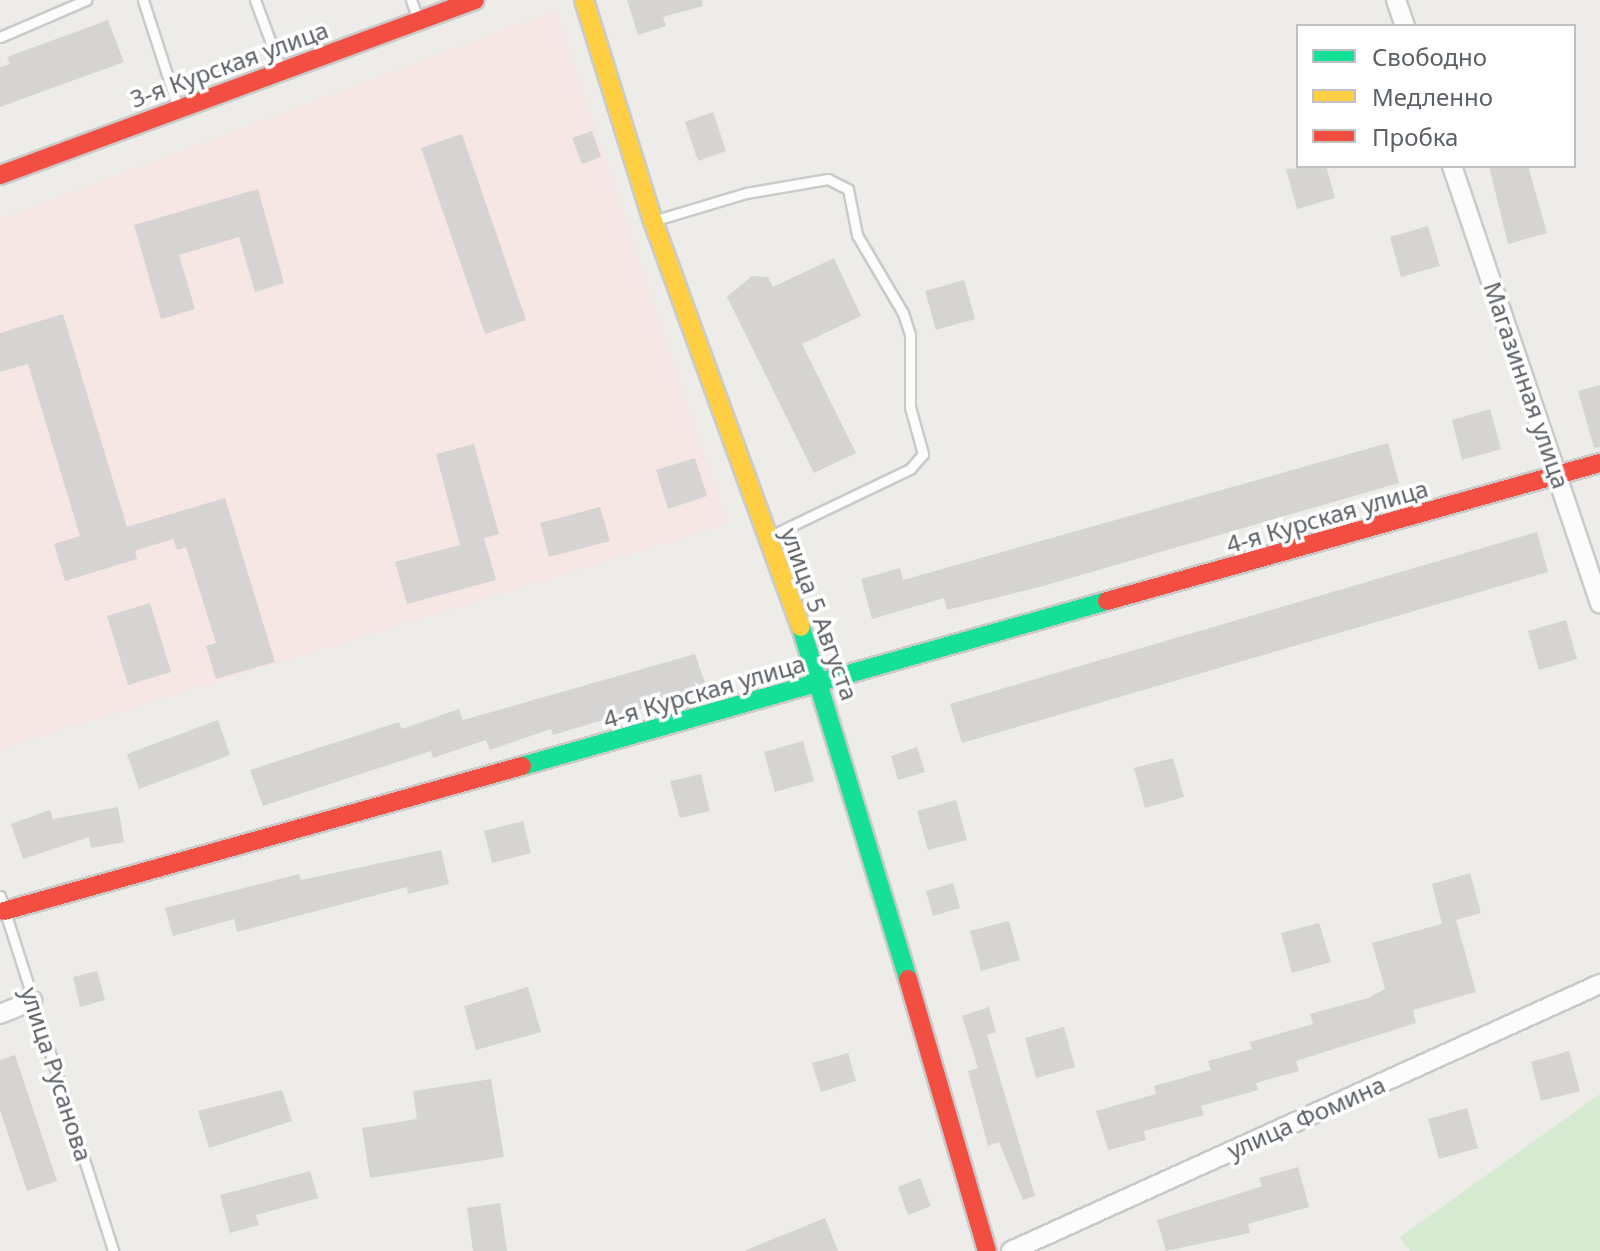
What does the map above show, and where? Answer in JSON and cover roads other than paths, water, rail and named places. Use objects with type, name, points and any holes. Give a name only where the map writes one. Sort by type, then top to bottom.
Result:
[{"type":"main road","name":"3-я Курская улица","points":[[0,175],[475,0]]},
{"type":"main road","name":"улица 5 Августа","points":[[584,0],[653,221],[822,684],[987,1251]]},
{"type":"main road","name":"4-я Курская улица","points":[[2,904],[822,684],[1600,463]]},
{"type":"street","points":[[1396,0],[1404,24]]},
{"type":"street","name":"Магазинная улица","points":[[1453,168],[1600,604]]},
{"type":"street","name":"улица Фомина","points":[[1011,1251],[1600,984]]},
{"type":"street","points":[[0,1014],[33,1001]]},
{"type":"lane","points":[[0,37],[86,0]]},
{"type":"lane","points":[[143,0],[178,108]]},
{"type":"lane","points":[[255,0],[281,70]]},
{"type":"lane","points":[[411,0],[418,20]]},
{"type":"lane","points":[[653,221],[746,193],[828,179],[848,189],[857,235],[903,313],[910,335],[910,407],[923,454],[910,469],[767,537]]},
{"type":"lane","name":"улица Русанова","points":[[2,904],[113,1251]]}]
